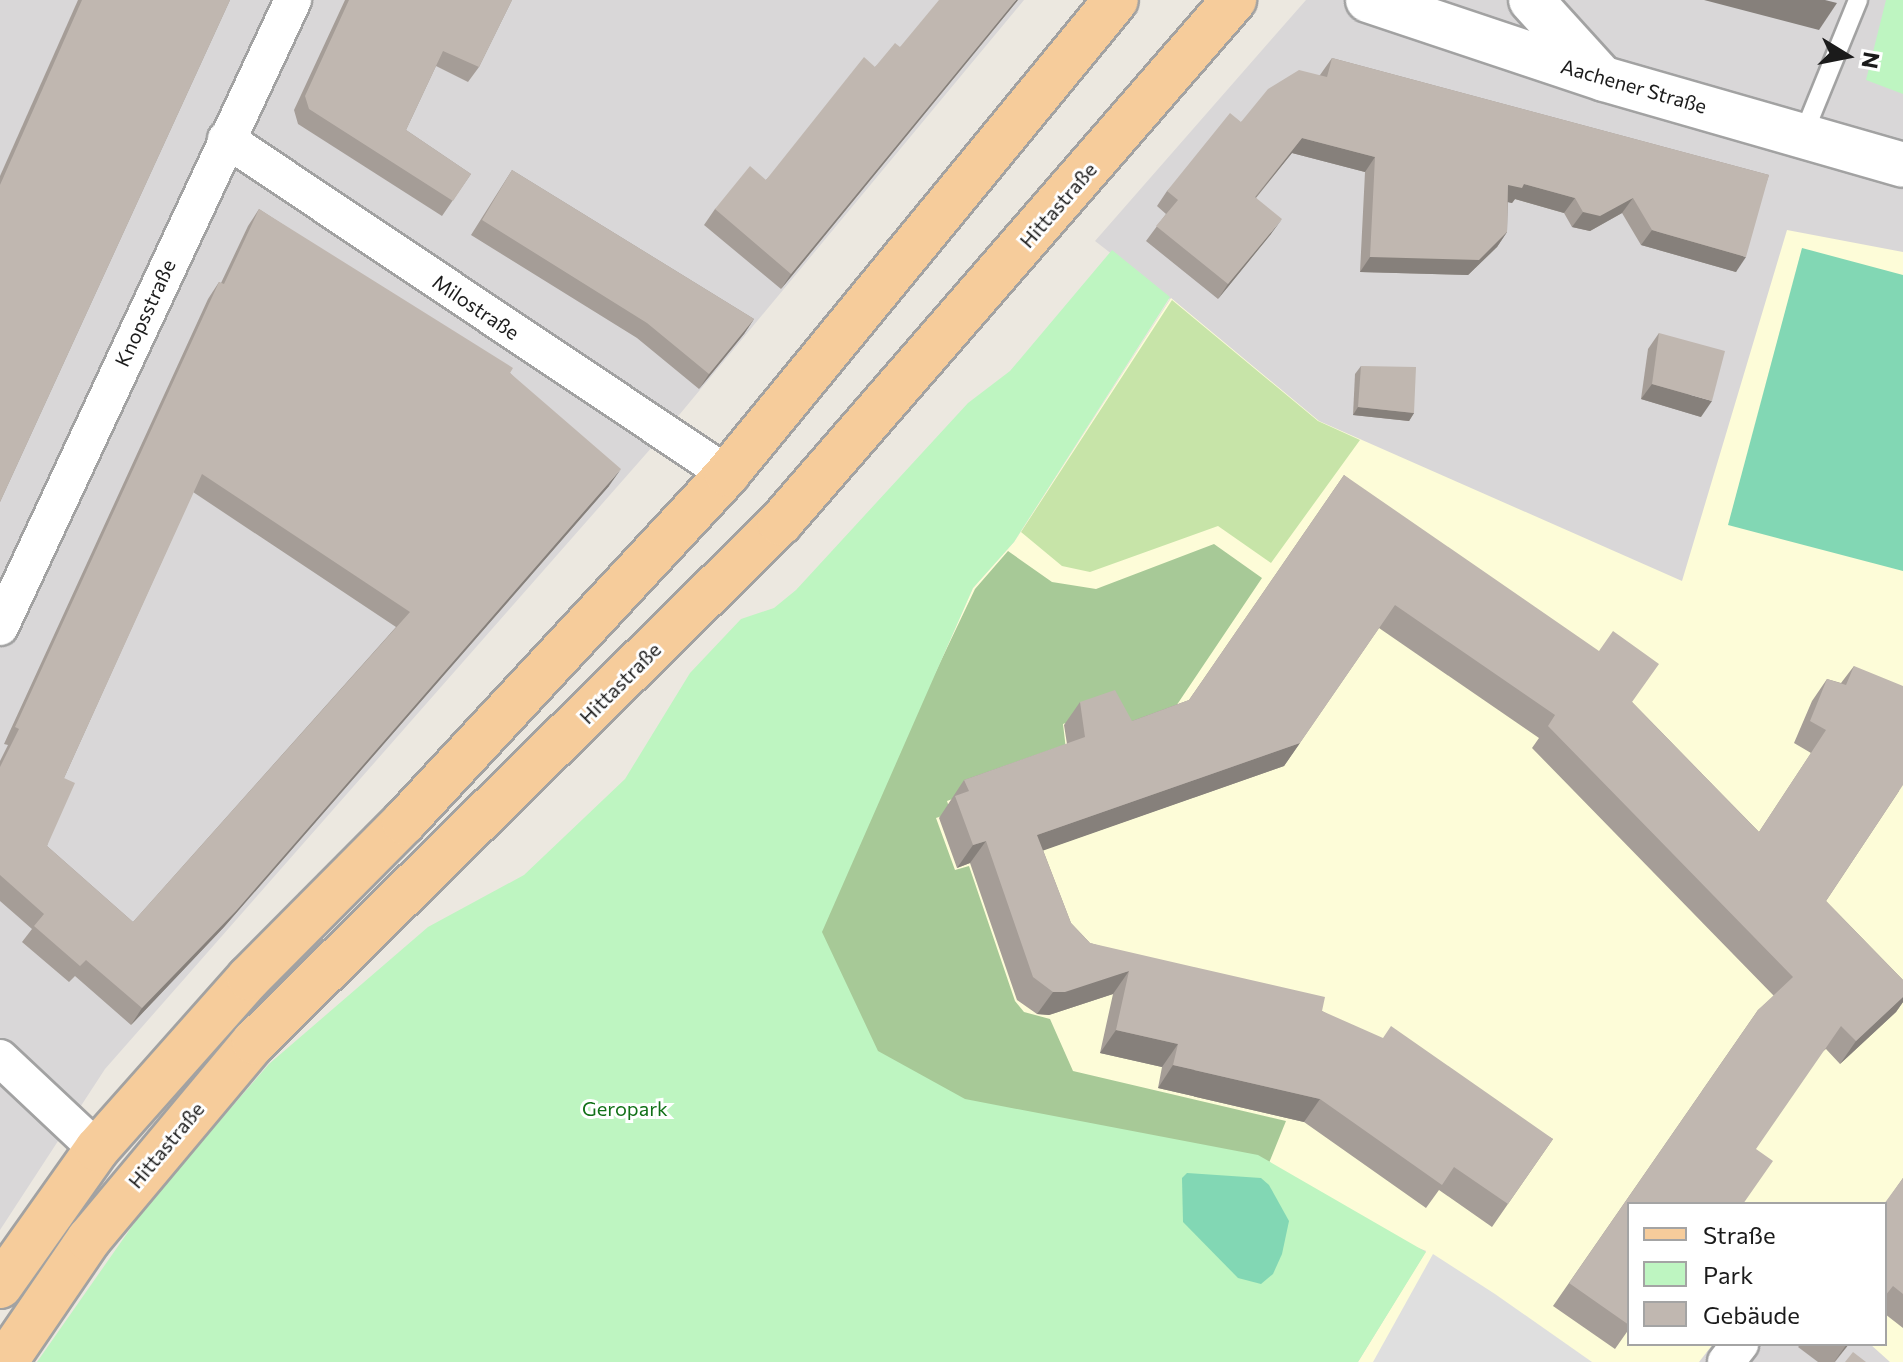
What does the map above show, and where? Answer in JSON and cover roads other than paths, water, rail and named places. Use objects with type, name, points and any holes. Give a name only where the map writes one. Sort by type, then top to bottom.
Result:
[{"type":"main road","points":[[0,1286],[97,1149],[249,978],[404,822],[727,474],[1116,0]]},
{"type":"main road","name":"Hittastraße","points":[[5,1362],[89,1239],[254,1042],[780,523],[1234,0]]},
{"type":"street","name":"Knopsstraße","points":[[0,627],[293,0]]},
{"type":"street","name":"Aachener Straße","points":[[1368,0],[1604,79],[1903,165]]},
{"type":"street","points":[[1531,0],[1571,50],[1604,79]]},
{"type":"street","name":"Milostraße","points":[[226,139],[727,474]]},
{"type":"street","points":[[0,1058],[97,1149]]},
{"type":"street","points":[[1726,1362],[1738,1346]]},
{"type":"lane","points":[[1803,135],[1858,0]]},
{"type":"park label","name":"Geropark","points":[[625,1108]]}]
